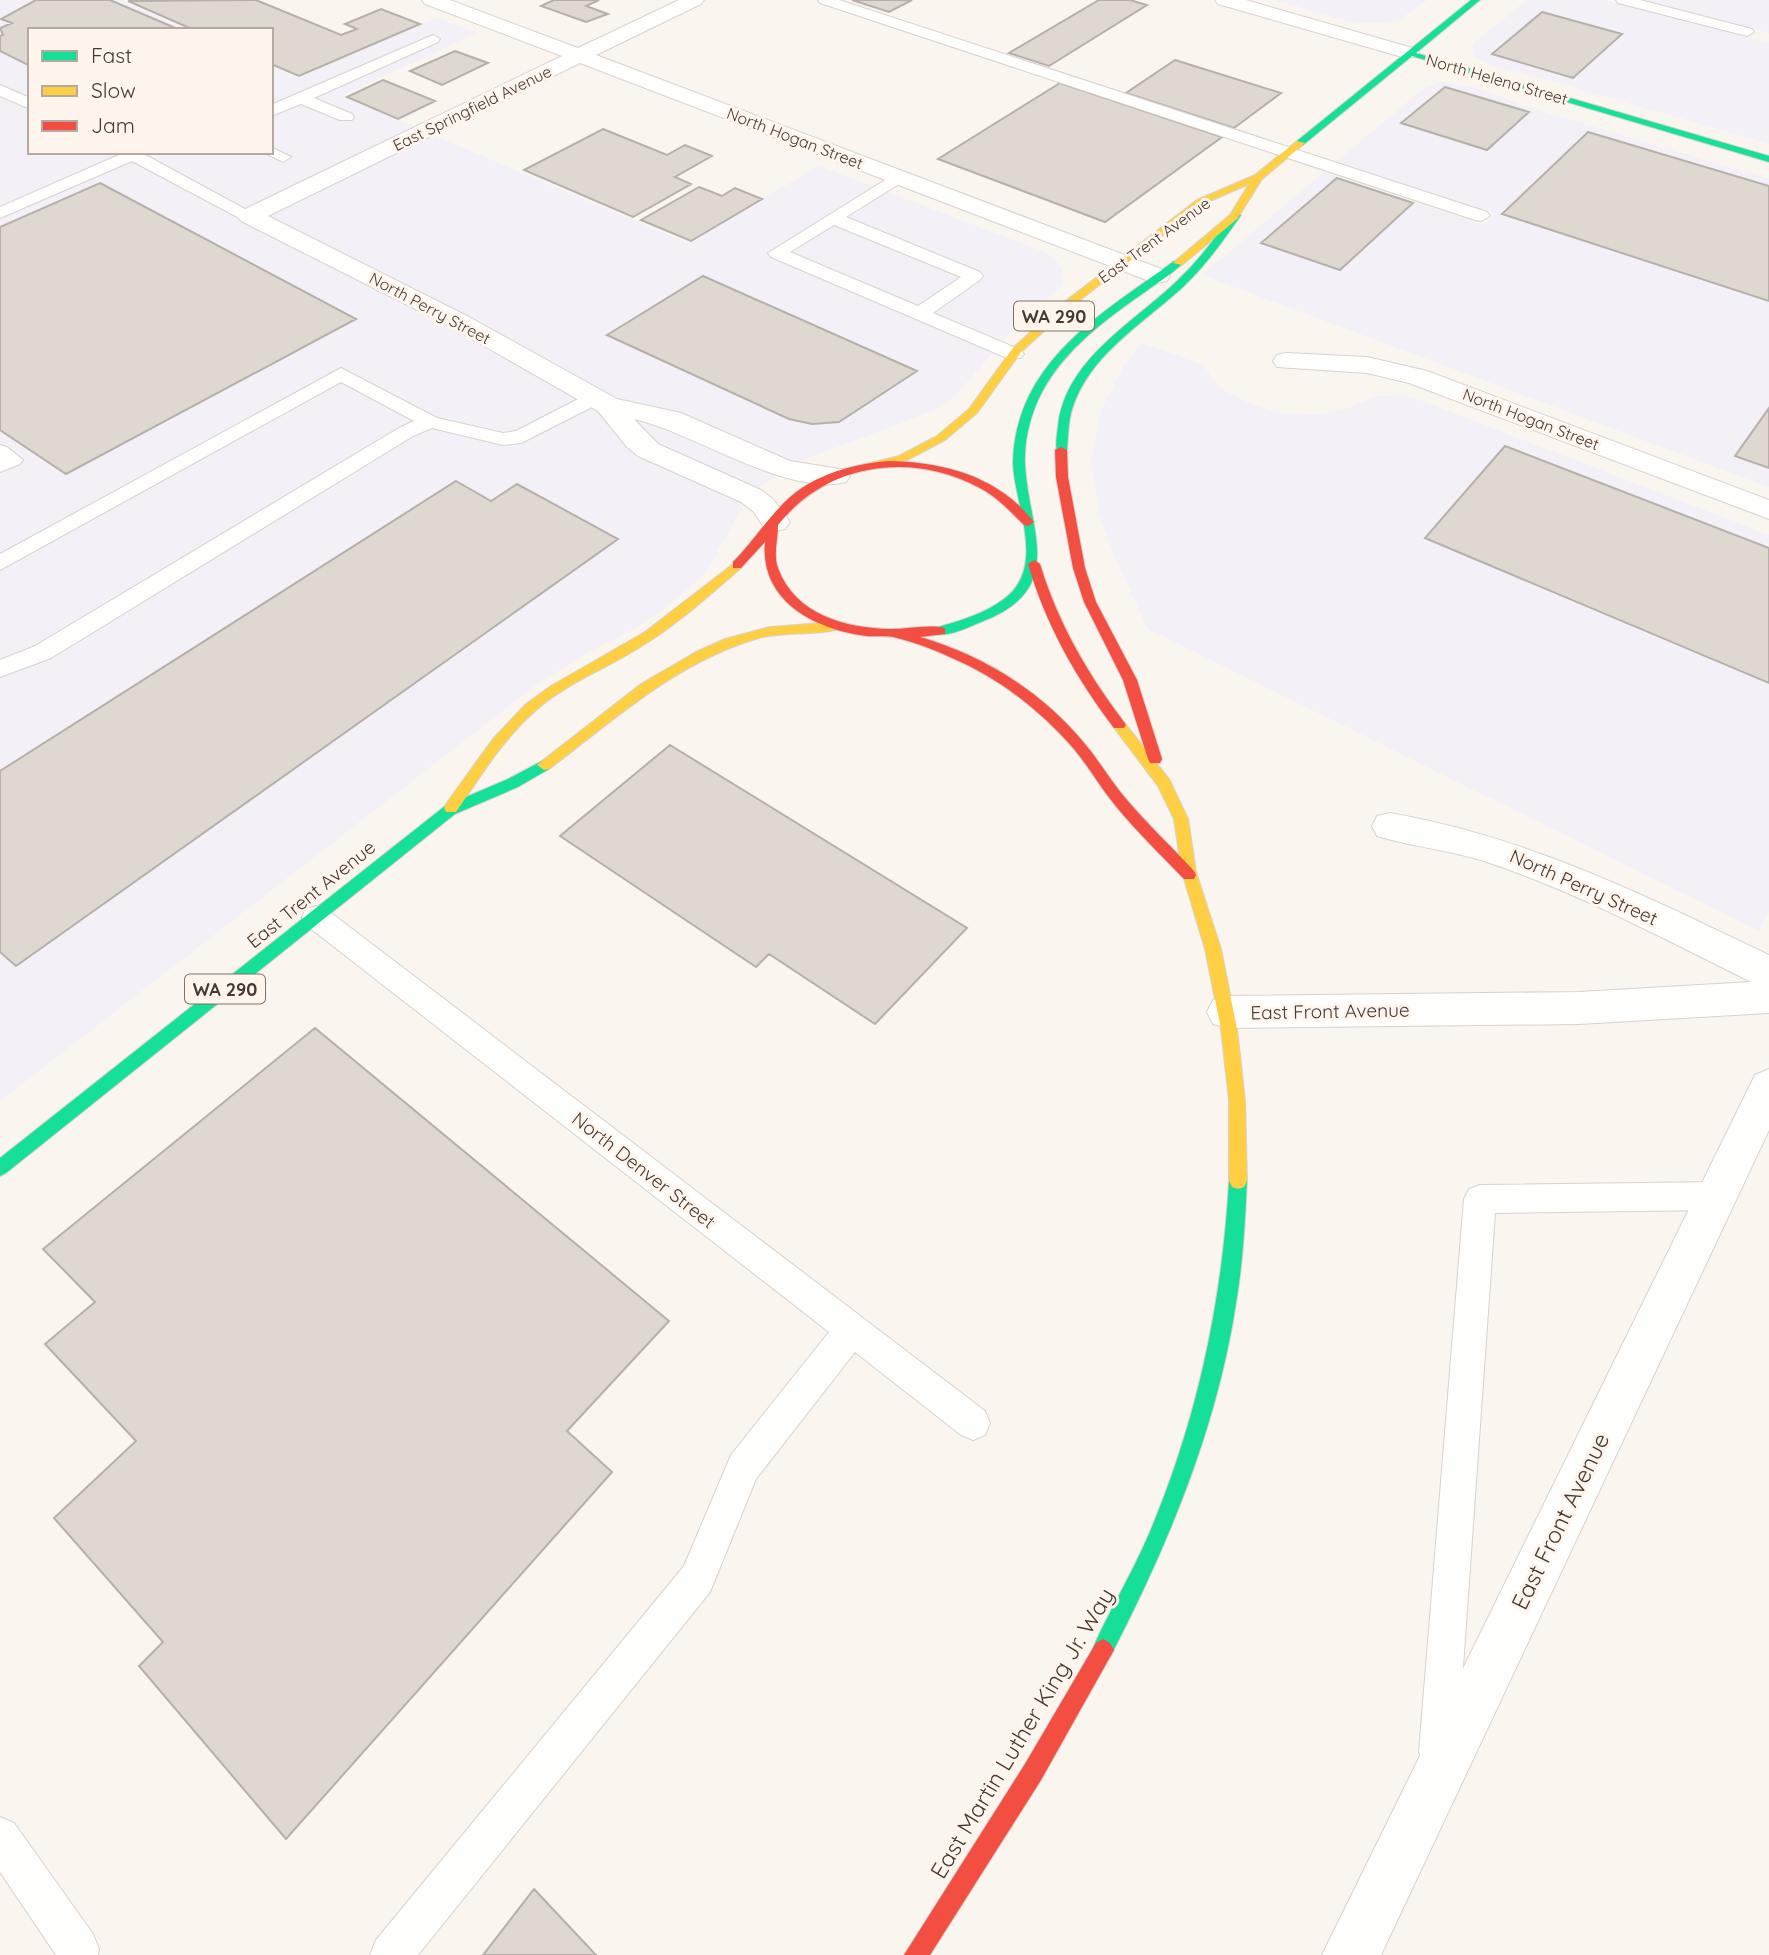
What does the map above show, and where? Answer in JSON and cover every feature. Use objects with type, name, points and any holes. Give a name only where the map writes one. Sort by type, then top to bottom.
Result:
[{"type":"main road","name":"East Trent Avenue","points":[[866,468],[903,457],[941,438],[973,411],[1014,354],[1044,324],[1200,202],[1258,177],[1476,0]]},
{"type":"main road","name":"North Helena Street","points":[[1409,53],[1769,159]]},
{"type":"main road","name":"East Trent Avenue","points":[[1028,522],[1019,458],[1021,436],[1038,388],[1069,350],[1236,215],[1258,177]]},
{"type":"main road","points":[[1163,780],[1130,680],[1090,602],[1079,568],[1062,477],[1061,430],[1072,391],[1094,360],[1201,263],[1236,215]]},
{"type":"main road","points":[[866,468],[915,465],[962,475],[1002,494],[1028,522]]},
{"type":"main road","name":"WA 290","points":[[774,524],[787,506],[808,488],[836,476],[866,468]]},
{"type":"main road","name":"WA 290","points":[[835,626],[869,635],[905,637],[946,632],[991,615],[1012,600],[1026,583],[1034,564],[1028,522]]},
{"type":"main road","name":"East Trent Avenue","points":[[450,810],[517,720],[563,683],[629,649],[679,614],[699,594],[737,566],[774,524]]},
{"type":"main road","points":[[774,524],[767,548],[771,571],[783,593],[805,611],[835,626]]},
{"type":"main road","name":"East Martin Luther King Jr. Way","points":[[916,1955],[1042,1754],[1104,1648],[1137,1582],[1172,1500],[1214,1362],[1232,1275],[1239,1203],[1239,1147],[1227,1012],[1215,958],[1189,875],[1180,817],[1163,780],[1091,690],[1054,626],[1041,594],[1034,564]]},
{"type":"main road","name":"East Trent Avenue","points":[[0,1168],[450,810],[533,772],[666,671],[693,656],[751,633],[801,626],[835,626]]},
{"type":"main road","name":"East Martin Luther King Jr. Way","points":[[905,637],[937,644],[982,663],[1027,696],[1079,746],[1118,800],[1189,875]]},
{"type":"street","name":"North Hogan Street","points":[[432,0],[1158,276]]},
{"type":"street","name":"East Springfield Avenue","points":[[249,216],[694,0]]},
{"type":"street","name":"North Helena Street","points":[[1225,0],[1409,53]]},
{"type":"street","name":"North Perry Street","points":[[249,216],[451,318],[601,401],[671,419],[784,469],[836,476]]},
{"type":"street","name":"North Hogan Street","points":[[1286,361],[1367,365],[1419,377],[1769,510]]},
{"type":"street","name":"North Perry Street","points":[[601,401],[648,450],[751,496],[763,505],[774,524]]},
{"type":"street","name":"North Perry Street","points":[[1391,826],[1455,837],[1503,851],[1615,899],[1769,974]]},
{"type":"street","name":"East Front Avenue","points":[[1227,1012],[1579,1008],[1769,997]]},
{"type":"street","name":"East Front Avenue","points":[[1351,1955],[1769,1087]]},
{"type":"lane","points":[[825,0],[1482,216]]},
{"type":"lane","points":[[1623,0],[1747,32]]},
{"type":"lane","points":[[273,110],[433,39]]},
{"type":"lane","points":[[0,90],[28,103]]},
{"type":"lane","points":[[301,98],[346,117]]},
{"type":"lane","points":[[0,213],[130,154],[249,216]]},
{"type":"lane","points":[[150,165],[168,157]]},
{"type":"lane","points":[[898,177],[777,253],[1014,354]]},
{"type":"lane","points":[[833,218],[974,275],[919,314]]},
{"type":"lane","points":[[0,563],[341,374],[430,422],[503,439],[521,437],[601,401]]},
{"type":"lane","points":[[0,669],[43,652],[407,432],[430,422]]},
{"type":"lane","points":[[0,451],[13,460],[0,466]]},
{"type":"lane","name":"North Denver Street","points":[[316,917],[973,1423]]},
{"type":"lane","points":[[1436,1779],[1480,1199],[1717,1196]]},
{"type":"lane","points":[[391,1955],[697,1578],[743,1467],[852,1331]]},
{"type":"lane","points":[[0,1837],[78,1949],[77,1955]]},
{"type":"shaded area","points":[[0,0],[120,0],[183,28],[28,28],[28,154],[273,154],[273,67],[298,78],[436,18],[477,33],[341,96],[687,243],[819,166],[1040,250],[1055,259],[1062,269],[1064,279],[1058,289],[1019,323],[954,397],[932,411],[801,461],[776,475],[755,491],[736,518],[706,573],[673,602],[636,628],[582,656],[536,685],[0,1101]]},
{"type":"shaded area","points":[[1274,0],[1427,0],[1402,18],[1382,23],[1351,22]]},
{"type":"shaded area","points":[[1527,0],[1605,0],[1769,43],[1769,144],[1490,65],[1473,56],[1472,47],[1475,42]]},
{"type":"shaded area","points":[[1642,0],[1769,0],[1769,33]]},
{"type":"shaded area","points":[[1443,82],[1477,88],[1531,108],[1769,179],[1769,487],[1202,275],[1324,172],[1484,225],[1495,214],[1336,162],[1424,88]]},
{"type":"shaded area","points":[[1142,343],[1204,365],[1214,382],[1226,392],[1253,405],[1282,413],[1315,415],[1349,408],[1375,396],[1412,397],[1769,535],[1769,912],[1759,931],[1148,629],[1115,558],[1099,514],[1091,461],[1101,410],[1124,365]]},
{"type":"building","points":[[36,0],[110,0],[175,28],[28,28],[28,65],[0,51],[0,36],[3,35],[0,28],[12,23],[1,19]]},
{"type":"building","points":[[256,0],[341,35],[357,29],[345,24],[381,9],[420,24],[299,76],[273,65],[273,28],[189,28],[128,1]]},
{"type":"building","points":[[554,0],[599,0],[586,6],[608,14],[586,22],[541,6]]},
{"type":"building","points":[[852,0],[912,0],[889,12]]},
{"type":"building","points":[[1099,0],[1130,0],[1147,5],[1049,66],[1009,53]]},
{"type":"building","points":[[1542,12],[1622,34],[1573,78],[1492,54]]},
{"type":"building","points":[[455,51],[488,63],[442,85],[410,71]]},
{"type":"building","points":[[1175,60],[1281,93],[1234,128],[1126,93]]},
{"type":"building","points":[[383,80],[435,101],[398,119],[347,97]]},
{"type":"building","points":[[1060,83],[1222,137],[1105,222],[938,159]]},
{"type":"building","points":[[1445,87],[1529,112],[1487,150],[1401,123]]},
{"type":"building","points":[[603,129],[667,155],[685,145],[712,156],[675,177],[691,184],[633,217],[524,170]]},
{"type":"building","points":[[1588,132],[1769,186],[1769,301],[1502,214]]},
{"type":"building","points":[[1337,178],[1413,203],[1340,270],[1261,243]]},
{"type":"building","points":[[100,183],[356,319],[66,474],[0,430],[0,227]]},
{"type":"building","points":[[699,187],[722,196],[735,188],[762,199],[691,241],[641,220]]},
{"type":"building","points":[[703,276],[917,371],[839,422],[812,424],[789,419],[607,335]]},
{"type":"building","points":[[1769,408],[1769,468],[1735,456]]},
{"type":"building","points":[[1505,446],[1769,548],[1769,683],[1425,538]]},
{"type":"building","points":[[456,481],[491,501],[517,484],[618,539],[16,966],[0,952],[0,771]]},
{"type":"building","points":[[670,745],[967,928],[875,1024],[769,954],[756,967],[560,836]]},
{"type":"building","points":[[315,1028],[669,1321],[567,1431],[612,1472],[286,1839],[139,1666],[163,1642],[54,1518],[136,1441],[45,1344],[95,1302],[43,1249]]},
{"type":"building","points":[[534,1889],[596,1955],[483,1955]]},
{"type":"traffic: fast","points":[[1300,143],[1476,0]]},
{"type":"traffic: fast","points":[[1409,53],[1769,159]]},
{"type":"traffic: fast","points":[[1061,450],[1064,418],[1074,390],[1090,366],[1110,344],[1201,263],[1236,215]]},
{"type":"traffic: fast","points":[[940,631],[996,611],[1022,589],[1029,573],[1033,554],[1021,485],[1019,449],[1030,407],[1048,372],[1063,354],[1100,320],[1178,263]]},
{"type":"traffic: fast","points":[[0,1168],[450,810],[513,783],[544,765]]},
{"type":"traffic: fast","points":[[1103,1650],[1157,1539],[1199,1423],[1215,1364],[1227,1303],[1235,1242],[1238,1181]]},
{"type":"traffic: slow","points":[[866,468],[903,458],[941,438],[973,411],[1017,350],[1062,309],[1200,202],[1258,177],[1300,143]]},
{"type":"traffic: slow","points":[[1178,263],[1234,217],[1258,177]]},
{"type":"traffic: slow","points":[[451,808],[498,742],[531,707],[556,689],[650,635],[737,565]]},
{"type":"traffic: slow","points":[[544,765],[646,688],[700,655],[730,642],[770,631],[835,626]]},
{"type":"traffic: slow","points":[[1119,725],[1164,783],[1181,819],[1189,872],[1213,949],[1229,1029],[1237,1100],[1238,1181]]},
{"type":"traffic: jam","points":[[1061,450],[1062,477],[1079,568],[1090,602],[1130,680],[1155,759]]},
{"type":"traffic: jam","points":[[737,565],[798,496],[840,473],[863,467],[913,465],[938,468],[961,475],[995,492],[1028,522]]},
{"type":"traffic: jam","points":[[772,526],[772,569],[784,591],[800,608],[820,620],[867,632],[940,631]]},
{"type":"traffic: jam","points":[[1034,564],[1049,608],[1068,649],[1119,725]]},
{"type":"traffic: jam","points":[[905,637],[978,665],[1000,677],[1041,707],[1078,745],[1131,814],[1189,875]]},
{"type":"traffic: jam","points":[[916,1955],[1033,1772],[1103,1650]]}]
